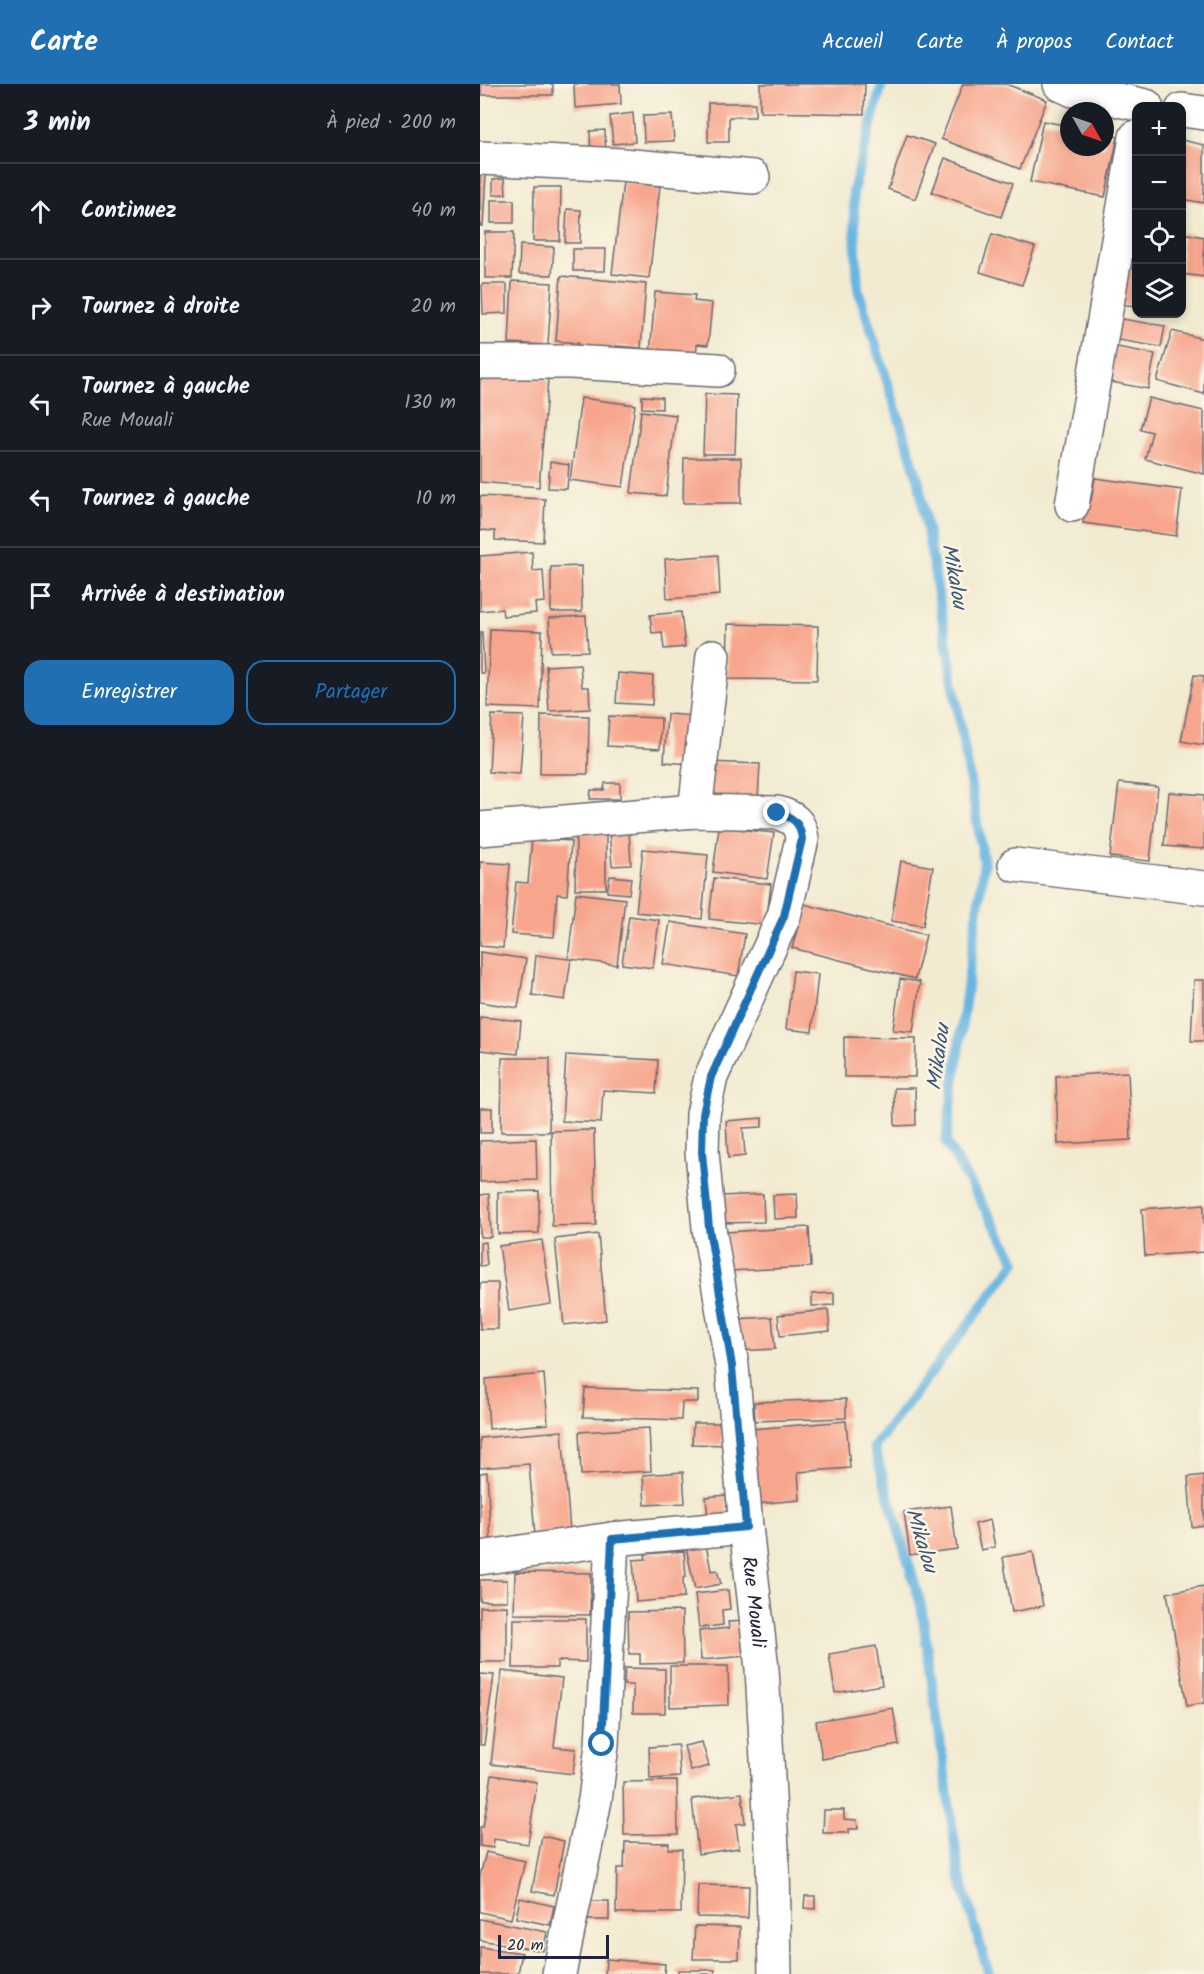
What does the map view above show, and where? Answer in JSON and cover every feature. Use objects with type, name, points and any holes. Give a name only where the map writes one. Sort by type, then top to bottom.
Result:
[{"type":"street","points":[[1060,84],[1073,90],[1132,103]]},
{"type":"street","points":[[1186,111],[1204,113]]},
{"type":"street","points":[[1072,505],[1134,156]]},
{"type":"street","points":[[480,158],[622,165],[753,177]]},
{"type":"street","points":[[480,362],[570,362],[718,370]]},
{"type":"street","points":[[480,829],[695,811],[713,656]]},
{"type":"street","name":"Rue Mouali","points":[[695,811],[777,813],[789,816],[797,821],[802,839],[784,916],[711,1077],[703,1114],[702,1152],[708,1217],[732,1366],[746,1527],[762,1669],[773,1867],[775,1974]]},
{"type":"street","points":[[1015,865],[1204,888]]},
{"type":"street","points":[[480,1558],[612,1539],[746,1527]]},
{"type":"street","points":[[559,1974],[595,1800],[602,1744],[612,1539]]},
{"type":"building","points":[[481,84],[553,84],[553,95],[481,95]]},
{"type":"building","points":[[574,84],[620,84],[621,104],[575,108]]},
{"type":"building","points":[[760,84],[865,84],[864,114],[760,112]]},
{"type":"building","points":[[963,84],[1006,84],[1047,100],[1020,169],[941,139]]},
{"type":"building","points":[[708,103],[755,103],[755,117],[729,117],[729,142],[708,142]]},
{"type":"building","points":[[633,113],[635,142],[613,144],[610,116]]},
{"type":"building","points":[[672,115],[674,141],[644,142],[643,116]]},
{"type":"building","points":[[1043,121],[1060,124],[1060,156],[1114,156],[1105,197],[1030,182]]},
{"type":"building","points":[[605,130],[606,160],[591,160],[590,131]]},
{"type":"building","points":[[907,135],[935,144],[915,199],[888,189]]},
{"type":"building","points":[[1114,136],[1118,137],[1114,155]]},
{"type":"building","points":[[1186,141],[1204,145],[1204,203],[1186,200]]},
{"type":"building","points":[[945,158],[1013,183],[1001,217],[932,192]]},
{"type":"building","points":[[480,174],[486,174],[483,226],[480,226]]},
{"type":"building","points":[[505,178],[506,194],[493,195],[493,179]]},
{"type":"building","points":[[623,182],[660,186],[649,278],[612,274]]},
{"type":"building","points":[[534,187],[561,187],[560,241],[533,241]]},
{"type":"building","points":[[491,200],[514,200],[514,223],[491,223]]},
{"type":"building","points":[[567,209],[581,210],[580,243],[565,243]]},
{"type":"building","points":[[485,232],[514,232],[512,278],[485,278]]},
{"type":"building","points":[[992,234],[1035,247],[1022,285],[980,272]]},
{"type":"building","points":[[1186,234],[1204,237],[1204,277],[1186,275]]},
{"type":"building","points":[[520,245],[554,247],[552,275],[519,274]]},
{"type":"building","points":[[573,249],[606,249],[605,271],[573,271]]},
{"type":"building","points":[[1121,268],[1132,269],[1132,306],[1117,304]]},
{"type":"building","points":[[561,276],[646,284],[641,348],[616,346],[615,354],[578,351],[578,343],[556,341]]},
{"type":"building","points":[[512,281],[552,283],[548,345],[509,343]]},
{"type":"building","points":[[482,284],[507,284],[507,313],[483,314]]},
{"type":"building","points":[[655,292],[695,295],[694,301],[712,303],[708,345],[697,344],[696,359],[650,355]]},
{"type":"building","points":[[1116,318],[1165,326],[1161,347],[1112,339]]},
{"type":"building","points":[[1172,331],[1204,339],[1204,394],[1157,381]]},
{"type":"building","points":[[1107,345],[1155,354],[1148,389],[1100,380]]},
{"type":"building","points":[[480,374],[548,379],[539,487],[480,482]]},
{"type":"building","points":[[705,394],[737,395],[735,454],[703,454]]},
{"type":"building","points":[[642,396],[662,397],[662,409],[642,408]]},
{"type":"building","points":[[581,398],[635,405],[623,487],[570,480]]},
{"type":"building","points":[[1149,398],[1204,411],[1204,474],[1145,459],[1152,432],[1140,429]]},
{"type":"building","points":[[641,411],[676,415],[666,496],[631,493]]},
{"type":"building","points":[[684,458],[741,458],[741,503],[683,503]]},
{"type":"building","points":[[550,462],[569,465],[567,489],[548,488]]},
{"type":"building","points":[[1095,478],[1182,490],[1176,536],[1083,523],[1086,501],[1091,501]]},
{"type":"building","points":[[480,496],[545,499],[543,542],[495,540],[495,531],[480,530]]},
{"type":"building","points":[[532,552],[533,571],[543,570],[545,602],[535,603],[536,613],[503,616],[502,609],[480,611],[480,556]]},
{"type":"building","points":[[718,555],[720,595],[667,599],[665,559]]},
{"type":"building","points":[[581,566],[582,612],[551,612],[551,567]]},
{"type":"building","points":[[681,612],[685,647],[664,649],[662,632],[652,633],[650,615]]},
{"type":"building","points":[[586,616],[588,651],[551,652],[549,618]]},
{"type":"building","points":[[728,624],[818,626],[817,680],[727,679]]},
{"type":"building","points":[[490,629],[542,631],[540,709],[487,707]]},
{"type":"building","points":[[480,632],[482,632],[484,673],[480,673]]},
{"type":"building","points":[[580,664],[582,687],[589,687],[590,709],[549,711],[546,666]]},
{"type":"building","points":[[618,673],[653,676],[652,705],[616,703]]},
{"type":"building","points":[[1194,675],[1204,676],[1204,745],[1181,741]]},
{"type":"building","points":[[667,714],[695,716],[691,764],[664,762]]},
{"type":"building","points":[[492,715],[524,716],[520,774],[489,772]]},
{"type":"building","points":[[541,715],[589,716],[588,774],[540,774]]},
{"type":"building","points":[[609,716],[661,718],[660,749],[607,746]]},
{"type":"building","points":[[708,762],[760,764],[758,799],[706,797]]},
{"type":"building","points":[[605,783],[620,783],[620,799],[590,799],[591,790],[604,790]]},
{"type":"building","points":[[1119,783],[1158,787],[1150,861],[1110,857]]},
{"type":"building","points":[[1169,792],[1204,795],[1204,849],[1164,846]]},
{"type":"building","points":[[719,827],[774,833],[767,879],[713,872]]},
{"type":"building","points":[[629,830],[631,865],[612,866],[609,831]]},
{"type":"building","points":[[576,833],[606,834],[606,889],[575,889]]},
{"type":"building","points":[[532,838],[571,841],[567,895],[557,894],[554,937],[511,934],[516,882],[528,883]]},
{"type":"building","points":[[643,849],[708,855],[702,919],[636,912]]},
{"type":"building","points":[[901,861],[933,867],[923,926],[891,921]]},
{"type":"building","points":[[480,862],[510,864],[503,948],[480,946]]},
{"type":"building","points":[[610,876],[631,878],[629,894],[607,892]]},
{"type":"building","points":[[714,878],[771,884],[766,925],[709,919]]},
{"type":"building","points":[[576,893],[625,899],[617,965],[571,959],[565,1000],[532,995],[536,955],[568,959]]},
{"type":"building","points":[[804,904],[926,935],[915,979],[792,948]]},
{"type":"building","points":[[629,916],[659,920],[653,968],[622,964]]},
{"type":"building","points":[[670,922],[745,934],[738,976],[663,964]]},
{"type":"building","points":[[480,952],[526,959],[518,1008],[480,1002]]},
{"type":"building","points":[[793,971],[818,974],[812,1032],[786,1029]]},
{"type":"building","points":[[900,979],[920,982],[913,1032],[893,1030]]},
{"type":"building","points":[[1194,980],[1204,980],[1204,1041],[1191,1041]]},
{"type":"building","points":[[480,1017],[521,1021],[518,1054],[480,1050]]},
{"type":"building","points":[[844,1037],[916,1038],[915,1077],[844,1077]]},
{"type":"building","points":[[566,1055],[658,1060],[656,1093],[603,1090],[601,1123],[562,1121]]},
{"type":"building","points":[[502,1058],[550,1058],[549,1132],[501,1132]]},
{"type":"building","points":[[1128,1072],[1131,1140],[1058,1144],[1056,1076]]},
{"type":"building","points":[[894,1088],[915,1088],[916,1125],[895,1126]]},
{"type":"building","points":[[480,1108],[492,1108],[492,1133],[480,1133]]},
{"type":"building","points":[[762,1118],[762,1127],[743,1128],[745,1156],[728,1158],[726,1121]]},
{"type":"building","points":[[594,1130],[596,1225],[552,1226],[551,1131]]},
{"type":"building","points":[[536,1139],[537,1180],[480,1182],[480,1141]]},
{"type":"building","points":[[539,1191],[539,1233],[498,1234],[498,1192]]},
{"type":"building","points":[[489,1194],[491,1237],[480,1237],[480,1195]]},
{"type":"building","points":[[763,1194],[764,1222],[722,1223],[721,1196]]},
{"type":"building","points":[[797,1194],[798,1218],[774,1219],[773,1195]]},
{"type":"building","points":[[1204,1204],[1204,1252],[1145,1256],[1142,1209]]},
{"type":"building","points":[[809,1227],[811,1267],[728,1271],[726,1232]]},
{"type":"building","points":[[598,1234],[606,1320],[564,1325],[555,1239]]},
{"type":"building","points":[[542,1240],[551,1304],[509,1311],[499,1246]]},
{"type":"building","points":[[485,1242],[487,1265],[480,1266],[480,1243]]},
{"type":"building","points":[[480,1283],[498,1283],[498,1329],[480,1329]]},
{"type":"building","points":[[834,1293],[834,1305],[812,1306],[812,1294]]},
{"type":"building","points":[[828,1310],[830,1331],[780,1336],[778,1315]]},
{"type":"building","points":[[772,1317],[775,1349],[736,1351],[734,1319]]},
{"type":"building","points":[[544,1374],[548,1424],[489,1429],[486,1379]]},
{"type":"building","points":[[585,1388],[698,1391],[698,1402],[682,1402],[681,1420],[583,1417]]},
{"type":"building","points":[[846,1399],[846,1418],[755,1421],[754,1402]]},
{"type":"building","points":[[846,1421],[850,1468],[798,1472],[800,1500],[756,1504],[751,1429]]},
{"type":"building","points":[[693,1423],[723,1423],[722,1445],[692,1444]]},
{"type":"building","points":[[649,1428],[651,1471],[581,1475],[579,1432]]},
{"type":"building","points":[[562,1431],[570,1531],[535,1535],[529,1464],[480,1468],[480,1438]]},
{"type":"building","points":[[487,1472],[491,1545],[480,1545],[480,1473]]},
{"type":"building","points":[[683,1472],[685,1503],[645,1505],[643,1475]]},
{"type":"building","points":[[1204,1475],[1204,1525],[1192,1527],[1188,1477]]},
{"type":"building","points":[[726,1495],[728,1517],[708,1519],[706,1497]]},
{"type":"building","points":[[951,1506],[957,1549],[910,1555],[904,1512]]},
{"type":"building","points":[[990,1520],[995,1547],[981,1550],[975,1524]]},
{"type":"building","points":[[705,1539],[711,1571],[717,1570],[721,1584],[695,1589],[685,1543]]},
{"type":"building","points":[[684,1551],[686,1577],[683,1578],[684,1598],[636,1602],[633,1560],[646,1559],[645,1554]]},
{"type":"building","points":[[1033,1552],[1043,1606],[1012,1612],[1003,1557]]},
{"type":"building","points":[[515,1572],[591,1573],[590,1615],[514,1614]]},
{"type":"building","points":[[480,1580],[507,1580],[507,1601],[480,1601]]},
{"type":"building","points":[[1204,1586],[1204,1703],[1187,1706],[1167,1593]]},
{"type":"building","points":[[728,1590],[730,1609],[722,1610],[723,1625],[699,1628],[695,1594]]},
{"type":"building","points":[[507,1606],[507,1662],[480,1662],[480,1607]]},
{"type":"building","points":[[682,1611],[683,1663],[640,1664],[640,1654],[629,1654],[628,1612]]},
{"type":"building","points":[[514,1619],[586,1619],[586,1662],[557,1661],[557,1668],[513,1668]]},
{"type":"building","points":[[744,1621],[746,1656],[701,1660],[699,1631],[729,1628],[728,1622]]},
{"type":"building","points":[[876,1646],[882,1685],[835,1693],[829,1654]]},
{"type":"building","points":[[670,1666],[728,1666],[729,1705],[670,1707]]},
{"type":"building","points":[[625,1668],[665,1669],[665,1713],[633,1713],[633,1685],[624,1685]]},
{"type":"building","points":[[502,1671],[562,1678],[554,1747],[576,1749],[573,1774],[491,1764]]},
{"type":"building","points":[[480,1674],[494,1675],[484,1745],[480,1745]]},
{"type":"building","points":[[893,1708],[899,1745],[822,1759],[816,1721]]},
{"type":"building","points":[[702,1742],[709,1766],[691,1771],[684,1746]]},
{"type":"building","points":[[678,1745],[680,1777],[650,1779],[649,1747]]},
{"type":"building","points":[[492,1775],[537,1782],[528,1844],[494,1839],[493,1848],[480,1846],[480,1827],[483,1827]]},
{"type":"building","points":[[677,1781],[678,1834],[624,1835],[623,1782]]},
{"type":"building","points":[[742,1793],[745,1823],[736,1824],[739,1848],[698,1854],[692,1799]]},
{"type":"building","points":[[824,1810],[844,1810],[844,1819],[857,1820],[858,1829],[849,1829],[849,1833],[823,1833]]},
{"type":"building","points":[[542,1836],[564,1841],[554,1895],[532,1891]]},
{"type":"building","points":[[625,1842],[669,1843],[668,1849],[682,1849],[681,1913],[616,1913],[617,1868],[624,1868]]},
{"type":"building","points":[[486,1852],[525,1861],[511,1919],[480,1912],[480,1876]]},
{"type":"building","points":[[698,1885],[749,1886],[748,1918],[697,1917]]},
{"type":"building","points":[[805,1896],[815,1896],[815,1909],[804,1908]]},
{"type":"building","points":[[520,1898],[554,1906],[550,1925],[516,1918]]},
{"type":"building","points":[[585,1901],[609,1901],[609,1920],[585,1920]]},
{"type":"building","points":[[480,1919],[547,1932],[543,1951],[480,1940]]},
{"type":"building","points":[[695,1926],[740,1927],[739,1959],[693,1959]]},
{"type":"building","points":[[480,1947],[522,1953],[518,1974],[480,1974]]},
{"type":"building","points":[[606,1959],[665,1964],[664,1974],[605,1974]]},
{"type":"building","points":[[678,1970],[715,1970],[715,1974],[678,1974]]},
{"type":"waterway","name":"Mikalou","points":[[882,84],[853,191],[858,289],[919,482],[984,863],[946,1142],[1016,1262],[874,1447],[921,1605],[959,1873],[989,1974]]},
{"type":"route","points":[[602,1744],[612,1539],[746,1527],[732,1366],[709,1228],[702,1152],[703,1114],[711,1077],[784,916],[802,839],[797,821],[777,813]]}]
